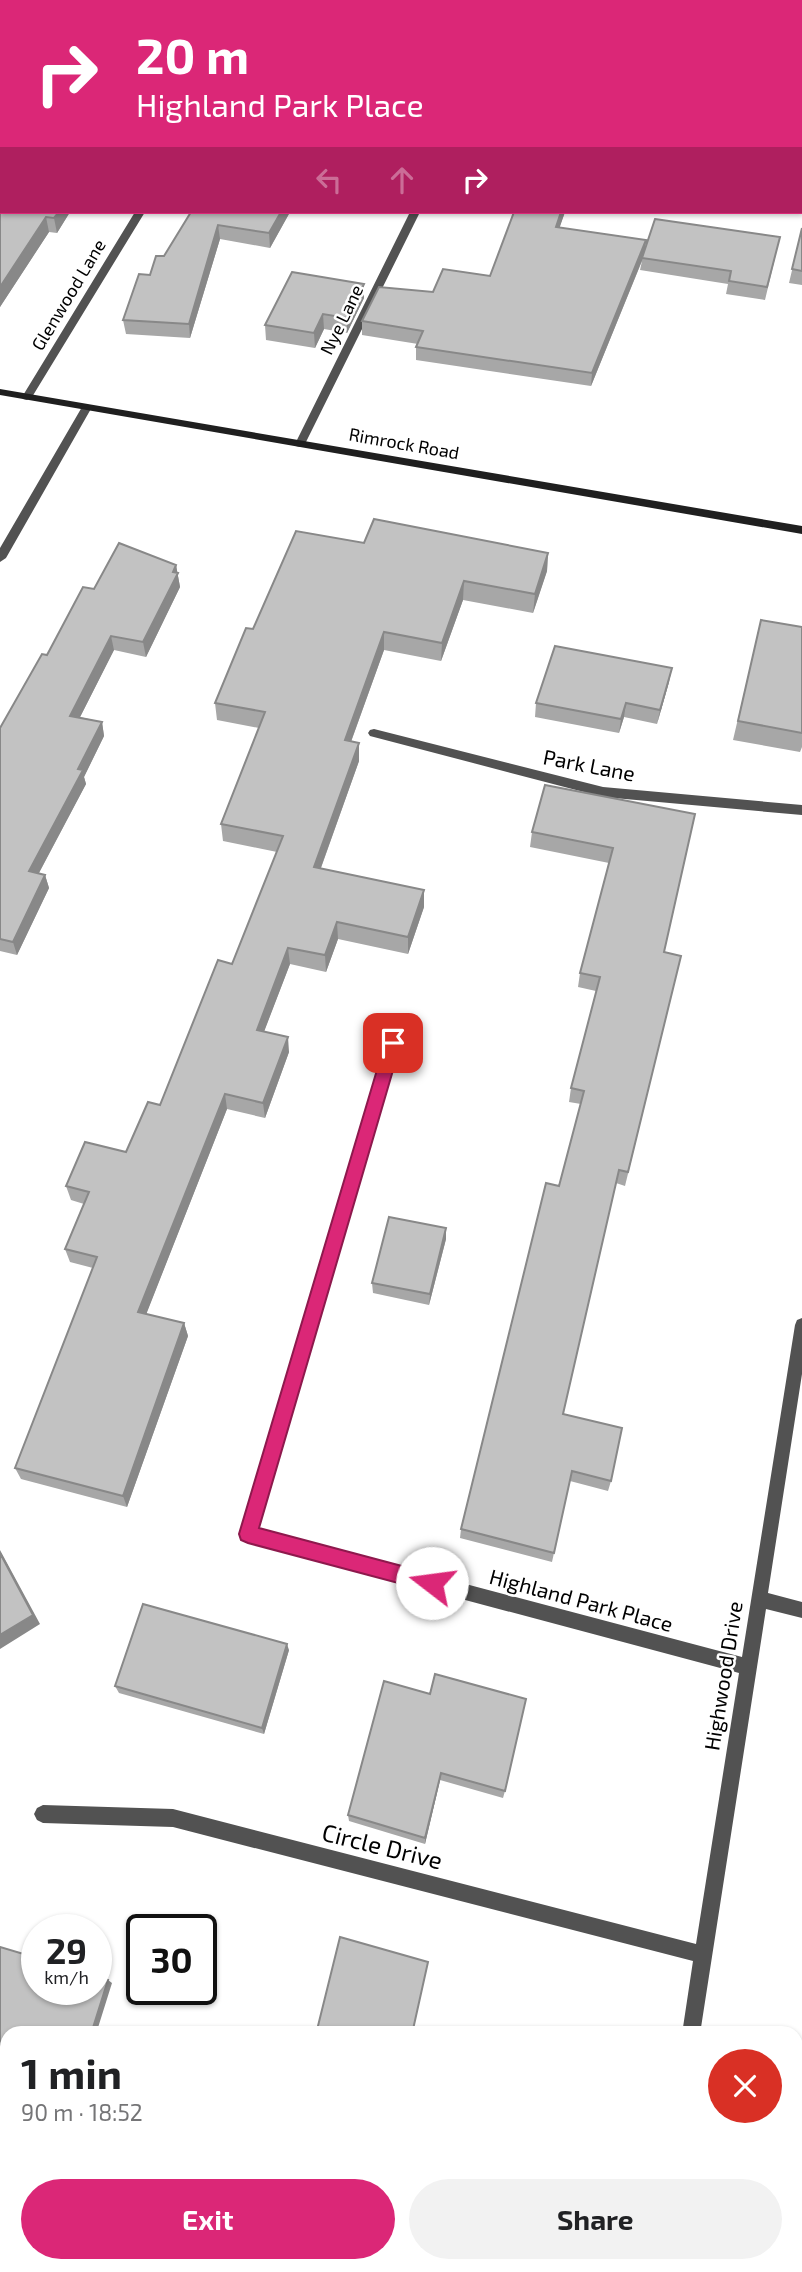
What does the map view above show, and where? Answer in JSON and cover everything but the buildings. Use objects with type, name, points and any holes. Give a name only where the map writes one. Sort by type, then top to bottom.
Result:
[{"type":"main road","name":"Rimrock Road","points":[[0,392],[802,530]]},
{"type":"street","name":"Glenwood Lane","points":[[27,397],[139,214]]},
{"type":"street","name":"Nye Lane","points":[[300,444],[414,214]]},
{"type":"street","points":[[0,558],[87,407]]},
{"type":"street","name":"Park Lane","points":[[374,733],[603,792],[802,810]]},
{"type":"street","name":"Highland Park Place","points":[[393,1043],[248,1534],[749,1667]]},
{"type":"street","name":"Highwood Drive","points":[[692,2026],[802,1325]]},
{"type":"street","points":[[759,1599],[802,1610]]},
{"type":"street","name":"Circle Drive","points":[[43,1814],[173,1818],[704,1955]]},
{"type":"route","points":[[393,1043],[248,1534],[432,1583]]}]
